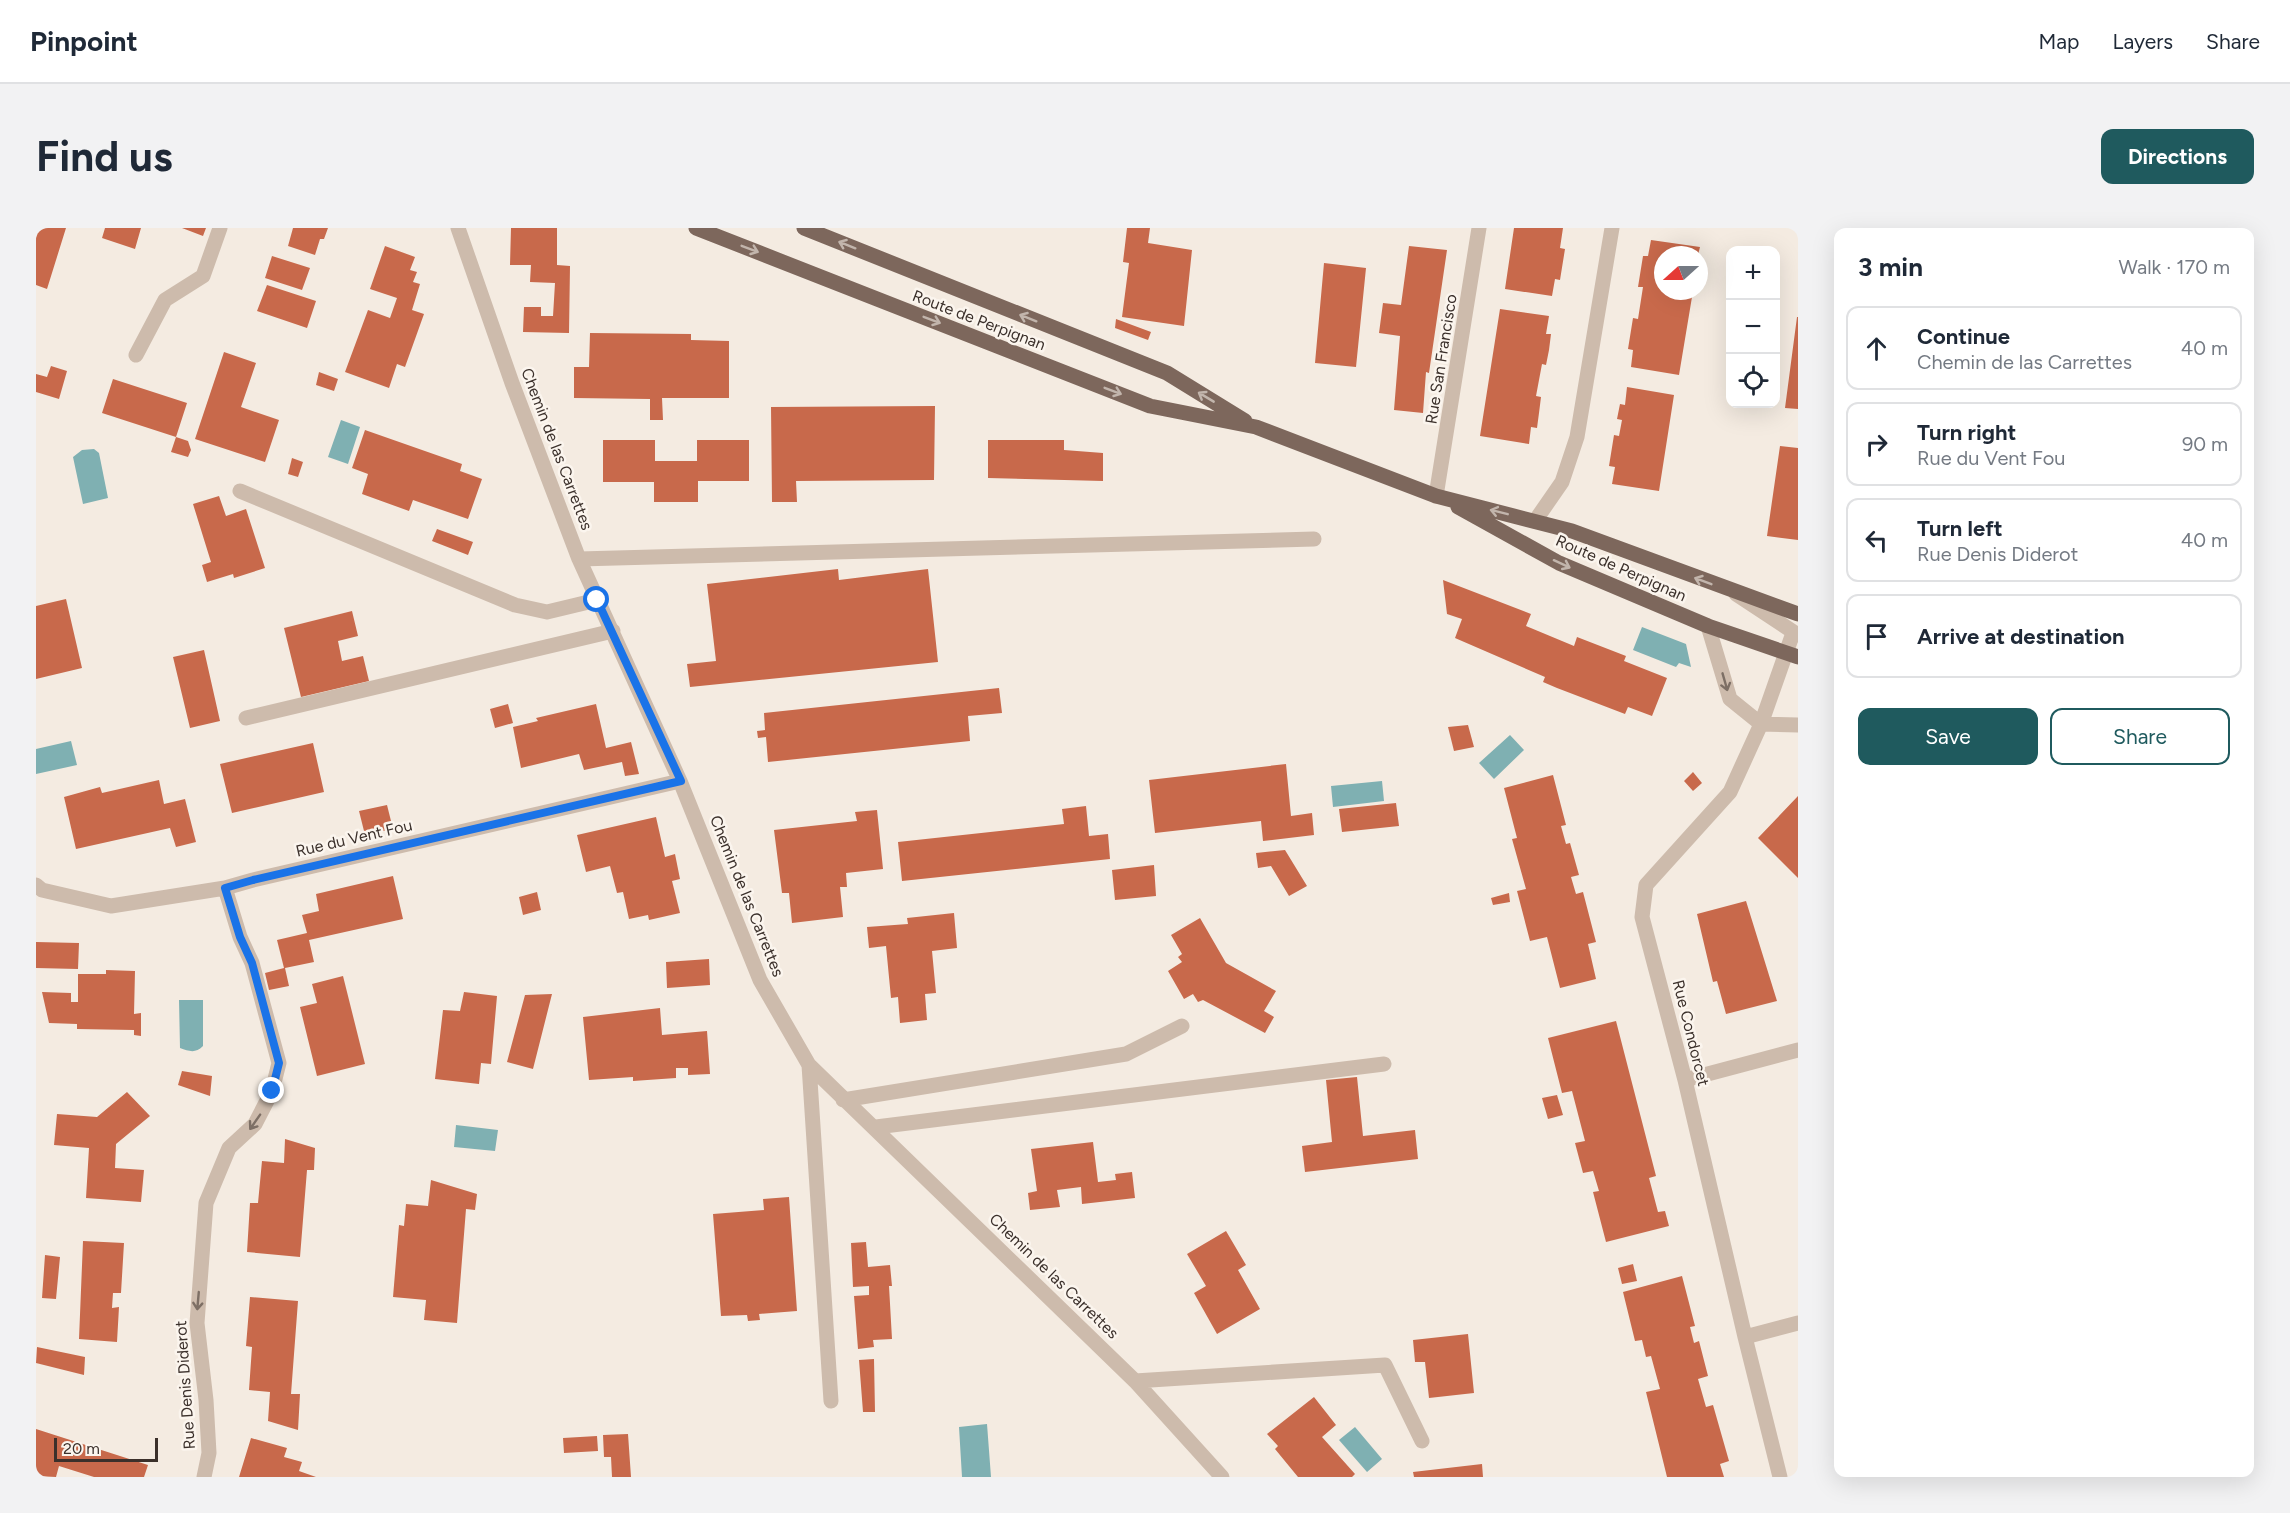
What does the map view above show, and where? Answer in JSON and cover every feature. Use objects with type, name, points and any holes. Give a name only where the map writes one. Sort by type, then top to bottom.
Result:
[{"type":"main road","name":"Route de Perpignan","points":[[696,228],[1150,406],[1256,427],[1436,496],[1572,531],[1798,615]]},
{"type":"main road","name":"Route de Perpignan","points":[[804,228],[1167,373],[1256,427]]},
{"type":"main road","name":"Route de Perpignan","points":[[1436,496],[1559,563],[1708,626],[1792,655]]},
{"type":"street","points":[[136,355],[165,300],[203,276],[220,228]]},
{"type":"street","name":"Chemin de las Carrettes","points":[[458,228],[512,383],[579,559],[681,781],[760,980],[809,1065],[843,1100],[876,1127],[1135,1381],[1222,1477]]},
{"type":"street","name":"Rue San Francisco","points":[[1436,496],[1479,228]]},
{"type":"street","points":[[1535,521],[1562,482],[1577,437],[1612,228]]},
{"type":"street","points":[[240,491],[514,605],[547,612],[597,600]]},
{"type":"street","points":[[579,559],[1314,538]]},
{"type":"street","points":[[1733,592],[1795,634]]},
{"type":"street","points":[[1708,626],[1730,699],[1761,724],[1798,725]]},
{"type":"street","points":[[246,718],[613,631]]},
{"type":"street","name":"Rue Condorcet","points":[[1780,1477],[1744,1337],[1685,1080],[1642,917],[1646,885],[1730,792],[1792,655],[1795,634]]},
{"type":"street","name":"Rue du Vent Fou","points":[[36,885],[42,890],[111,906],[225,888],[681,781]]},
{"type":"street","name":"Rue Denis Diderot","points":[[204,1477],[209,1453],[206,1400],[196,1323],[206,1203],[230,1148],[255,1124],[272,1091],[279,1063],[252,963],[240,937],[225,888]]},
{"type":"street","points":[[843,1100],[1126,1054],[1182,1026]]},
{"type":"street","points":[[1685,1080],[1798,1050]]},
{"type":"street","points":[[876,1127],[1384,1064]]},
{"type":"street","points":[[809,1065],[831,1401]]},
{"type":"street","points":[[1744,1337],[1798,1323]]},
{"type":"street","points":[[1135,1381],[1385,1365],[1422,1441]]},
{"type":"water","points":[[341,420],[360,427],[348,464],[328,457]]},
{"type":"water","points":[[94,449],[99,453],[108,498],[83,504],[73,457],[82,450]]},
{"type":"water","points":[[1642,627],[1686,644],[1691,667],[1679,663],[1676,667],[1633,650]]},
{"type":"water","points":[[1510,735],[1524,750],[1494,779],[1479,763]]},
{"type":"water","points":[[71,741],[77,765],[36,774],[36,749]]},
{"type":"water","points":[[1382,781],[1384,801],[1333,807],[1331,786]]},
{"type":"water","points":[[179,1000],[203,1000],[203,1046],[195,1051],[180,1048]]},
{"type":"water","points":[[456,1125],[498,1130],[495,1151],[454,1147]]},
{"type":"water","points":[[987,1424],[991,1477],[962,1477],[959,1427]]},
{"type":"water","points":[[1355,1427],[1382,1459],[1367,1472],[1339,1440]]},
{"type":"building","points":[[36,228],[66,228],[47,289],[36,285]]},
{"type":"building","points":[[105,228],[141,228],[135,249],[102,238]]},
{"type":"building","points":[[182,228],[206,228],[203,236]]},
{"type":"building","points":[[293,228],[328,228],[324,239],[320,239],[315,255],[288,246]]},
{"type":"building","points":[[511,228],[557,228],[557,265],[570,266],[569,333],[523,332],[524,307],[541,307],[541,316],[553,316],[555,283],[530,282],[531,265],[510,265]]},
{"type":"building","points":[[1127,228],[1150,228],[1148,243],[1192,250],[1184,326],[1122,317],[1129,263],[1123,262]]},
{"type":"building","points":[[1514,228],[1563,228],[1560,248],[1565,249],[1560,280],[1555,279],[1552,296],[1505,289]]},
{"type":"building","points":[[1651,240],[1693,246],[1654,246],[1654,300],[1692,300],[1679,375],[1631,367],[1633,350],[1628,349],[1633,318],[1638,319],[1643,287],[1638,287],[1643,256],[1648,256]]},
{"type":"building","points":[[385,246],[415,257],[410,270],[417,272],[413,282],[420,284],[412,310],[424,314],[405,367],[397,364],[389,388],[345,372],[368,310],[390,318],[397,298],[370,289]]},
{"type":"building","points":[[1409,246],[1447,250],[1429,373],[1426,372],[1423,413],[1394,410],[1400,336],[1379,333],[1383,303],[1401,305]]},
{"type":"building","points":[[272,256],[310,268],[302,290],[265,278]]},
{"type":"building","points":[[1324,263],[1366,268],[1356,367],[1315,363]]},
{"type":"building","points":[[267,285],[316,301],[307,328],[257,311]]},
{"type":"building","points":[[1500,309],[1549,316],[1546,334],[1551,334],[1549,350],[1546,365],[1542,364],[1536,396],[1541,397],[1537,428],[1531,427],[1529,444],[1480,436]]},
{"type":"building","points":[[1798,317],[1798,409],[1785,408]]},
{"type":"building","points":[[1116,319],[1151,332],[1148,340],[1115,328]]},
{"type":"building","points":[[590,333],[691,334],[691,340],[729,341],[729,398],[662,398],[663,420],[650,420],[650,399],[574,398],[574,367],[589,367]]},
{"type":"building","points":[[224,352],[256,363],[241,407],[279,420],[265,462],[195,439]]},
{"type":"building","points":[[51,366],[67,371],[59,399],[36,392],[36,374],[47,377]]},
{"type":"building","points":[[319,372],[338,379],[334,391],[316,385]]},
{"type":"building","points":[[113,379],[187,403],[176,437],[102,413]]},
{"type":"building","points":[[1627,387],[1674,395],[1659,491],[1612,484],[1615,467],[1609,466],[1614,435],[1619,436],[1622,420],[1617,419],[1620,404],[1625,405]]},
{"type":"building","points":[[935,406],[934,480],[796,481],[797,502],[772,502],[771,407]]},
{"type":"building","points":[[365,430],[462,464],[460,471],[482,479],[468,519],[413,500],[409,511],[362,494],[368,474],[352,468]]},
{"type":"building","points":[[176,437],[188,441],[191,450],[188,457],[171,452]]},
{"type":"building","points":[[603,440],[655,440],[655,461],[697,461],[697,440],[749,440],[749,481],[698,481],[698,502],[654,502],[654,482],[603,482]]},
{"type":"building","points":[[988,440],[1064,440],[1064,450],[1103,453],[1103,481],[988,478]]},
{"type":"building","points":[[1780,446],[1798,448],[1798,540],[1767,536]]},
{"type":"building","points":[[292,458],[303,462],[298,477],[288,474]]},
{"type":"building","points":[[219,496],[226,516],[246,509],[265,568],[234,578],[233,574],[207,582],[202,565],[211,562],[193,504]]},
{"type":"building","points":[[437,529],[473,542],[468,555],[432,541]]},
{"type":"building","points":[[838,569],[839,580],[928,569],[938,662],[690,687],[687,664],[716,661],[707,584]]},
{"type":"building","points":[[1443,580],[1531,614],[1526,626],[1574,646],[1577,637],[1626,656],[1624,661],[1667,678],[1652,716],[1628,707],[1625,714],[1557,688],[1543,682],[1545,677],[1455,638],[1462,619],[1447,614]]},
{"type":"building","points":[[66,599],[82,668],[36,679],[36,606]]},
{"type":"building","points":[[352,611],[358,636],[338,641],[342,661],[363,656],[369,681],[301,697],[284,628]]},
{"type":"building","points":[[204,650],[220,721],[190,728],[173,657]]},
{"type":"building","points":[[999,688],[1002,713],[968,716],[970,741],[768,762],[766,737],[758,738],[757,731],[765,730],[764,713]]},
{"type":"building","points":[[508,704],[513,723],[495,728],[490,709]]},
{"type":"building","points":[[596,704],[606,748],[631,742],[639,774],[625,776],[622,762],[584,770],[579,754],[521,768],[513,727],[538,721],[536,718]]},
{"type":"building","points":[[1468,725],[1474,747],[1454,751],[1448,727]]},
{"type":"building","points":[[313,743],[324,792],[232,813],[220,764]]},
{"type":"building","points":[[1286,764],[1291,816],[1312,813],[1314,835],[1263,841],[1261,821],[1155,833],[1149,780]]},
{"type":"building","points":[[1693,772],[1702,783],[1693,791],[1684,781]]},
{"type":"building","points":[[1553,775],[1566,825],[1561,826],[1566,844],[1570,843],[1579,875],[1571,877],[1576,894],[1583,892],[1596,942],[1588,944],[1596,979],[1560,988],[1547,937],[1530,941],[1517,891],[1526,889],[1512,839],[1517,838],[1504,788]]},
{"type":"building","points":[[159,780],[164,804],[185,799],[196,842],[176,847],[170,828],[76,849],[64,797],[100,787],[102,793]]},
{"type":"building","points":[[1798,796],[1798,878],[1758,838]]},
{"type":"building","points":[[1396,803],[1399,826],[1342,832],[1339,809]]},
{"type":"building","points":[[387,805],[393,829],[365,835],[359,811]]},
{"type":"building","points":[[1086,806],[1089,836],[1108,834],[1110,859],[902,881],[898,842],[1064,824],[1062,809]]},
{"type":"building","points":[[877,810],[883,869],[846,873],[847,887],[840,887],[843,917],[792,923],[789,893],[782,893],[774,830],[857,821],[855,812]]},
{"type":"building","points":[[656,817],[665,857],[675,854],[680,879],[672,881],[680,913],[649,920],[648,915],[629,919],[623,892],[617,893],[610,866],[586,872],[577,835]]},
{"type":"building","points":[[1285,850],[1307,886],[1289,896],[1271,866],[1258,868],[1256,853]]},
{"type":"building","points":[[1154,865],[1156,896],[1115,900],[1112,870]]},
{"type":"building","points":[[393,876],[403,919],[309,940],[314,962],[285,968],[289,986],[269,990],[265,973],[284,968],[277,940],[307,933],[302,915],[319,911],[316,894]]},
{"type":"building","points":[[537,892],[541,910],[523,915],[519,897]]},
{"type":"building","points":[[1509,893],[1510,902],[1493,905],[1491,898]]},
{"type":"building","points":[[1746,901],[1777,1001],[1726,1014],[1717,981],[1713,982],[1697,914]]},
{"type":"building","points":[[954,913],[957,948],[932,951],[936,993],[925,994],[927,1020],[900,1023],[898,997],[891,998],[886,946],[869,948],[867,927],[908,924],[907,918]]},
{"type":"building","points":[[1200,918],[1226,963],[1276,991],[1264,1011],[1274,1017],[1265,1033],[1203,1000],[1198,1002],[1193,994],[1184,999],[1168,971],[1182,962],[1178,957],[1182,954],[1171,935]]},
{"type":"building","points":[[36,942],[79,943],[78,969],[36,968]]},
{"type":"building","points":[[709,959],[710,985],[667,988],[666,962]]},
{"type":"building","points":[[106,970],[135,971],[134,1014],[141,1013],[141,1036],[134,1035],[134,1030],[77,1029],[77,1024],[49,1023],[42,992],[71,993],[71,1002],[78,1002],[78,974],[106,974]]},
{"type":"building","points":[[343,976],[365,1064],[317,1076],[300,1007],[317,1003],[312,984]]},
{"type":"building","points":[[464,992],[497,996],[491,1064],[481,1063],[479,1084],[435,1079],[443,1010],[460,1011]]},
{"type":"building","points":[[552,994],[533,1069],[507,1062],[525,995]]},
{"type":"building","points":[[660,1008],[662,1035],[707,1031],[710,1074],[688,1075],[688,1068],[676,1068],[676,1078],[633,1081],[633,1077],[589,1080],[583,1017]]},
{"type":"building","points":[[1616,1021],[1656,1176],[1649,1178],[1658,1212],[1665,1211],[1669,1226],[1606,1242],[1593,1192],[1599,1191],[1593,1171],[1583,1173],[1575,1143],[1585,1141],[1572,1091],[1562,1093],[1548,1038]]},
{"type":"building","points":[[182,1071],[212,1076],[210,1096],[178,1085]]},
{"type":"building","points":[[1357,1077],[1363,1136],[1415,1130],[1418,1159],[1305,1172],[1302,1146],[1332,1142],[1326,1080]]},
{"type":"building","points":[[127,1092],[150,1116],[116,1144],[115,1168],[144,1170],[141,1202],[86,1198],[89,1148],[54,1145],[57,1114],[97,1117]]},
{"type":"building","points":[[1557,1095],[1563,1115],[1548,1119],[1542,1098]]},
{"type":"building","points":[[285,1139],[315,1148],[314,1170],[307,1170],[300,1257],[247,1252],[250,1203],[258,1203],[262,1161],[284,1163]]},
{"type":"building","points":[[1093,1142],[1098,1182],[1116,1180],[1115,1174],[1132,1172],[1135,1198],[1082,1204],[1081,1187],[1057,1190],[1060,1207],[1030,1210],[1028,1193],[1037,1191],[1031,1149]]},
{"type":"building","points":[[431,1180],[477,1194],[475,1210],[466,1209],[457,1323],[424,1320],[426,1300],[393,1297],[399,1225],[404,1226],[406,1204],[428,1206]]},
{"type":"building","points":[[789,1197],[797,1311],[759,1314],[760,1320],[748,1321],[747,1315],[721,1316],[713,1214],[764,1210],[763,1199]]},
{"type":"building","points":[[1226,1231],[1246,1265],[1238,1270],[1260,1309],[1217,1334],[1194,1293],[1206,1286],[1187,1254]]},
{"type":"building","points":[[83,1241],[124,1243],[121,1293],[113,1293],[112,1308],[119,1307],[117,1342],[79,1339]]},
{"type":"building","points":[[866,1242],[868,1267],[890,1265],[892,1339],[873,1340],[874,1347],[858,1349],[854,1296],[869,1295],[869,1286],[853,1287],[851,1243]]},
{"type":"building","points":[[45,1255],[60,1257],[56,1299],[42,1298]]},
{"type":"building","points":[[1633,1264],[1637,1281],[1622,1284],[1618,1268]]},
{"type":"building","points":[[1682,1276],[1695,1326],[1690,1327],[1694,1343],[1699,1341],[1708,1376],[1698,1379],[1706,1407],[1713,1405],[1729,1461],[1720,1464],[1724,1477],[1667,1477],[1646,1392],[1660,1389],[1651,1356],[1646,1357],[1642,1340],[1635,1341],[1623,1292]]},
{"type":"building","points":[[250,1297],[298,1301],[291,1394],[300,1394],[298,1430],[268,1421],[270,1392],[249,1390],[252,1347],[246,1346]]},
{"type":"building","points":[[1468,1334],[1474,1393],[1429,1398],[1425,1362],[1415,1362],[1413,1340]]},
{"type":"building","points":[[37,1347],[85,1357],[84,1375],[36,1363]]},
{"type":"building","points":[[874,1359],[875,1412],[863,1412],[859,1360]]},
{"type":"building","points":[[1314,1397],[1336,1425],[1322,1437],[1355,1474],[1352,1477],[1298,1477],[1275,1449],[1278,1446],[1267,1434]]},
{"type":"building","points":[[36,1429],[148,1465],[144,1477],[94,1477],[59,1466],[56,1477],[36,1476]]},
{"type":"building","points":[[628,1434],[631,1477],[612,1477],[611,1457],[604,1457],[603,1435]]},
{"type":"building","points":[[597,1436],[598,1451],[564,1453],[563,1438]]},
{"type":"building","points":[[251,1438],[287,1448],[284,1457],[302,1462],[299,1471],[316,1477],[239,1477]]},
{"type":"building","points":[[1482,1464],[1483,1477],[1414,1477],[1413,1472]]},
{"type":"route","points":[[272,1091],[279,1063],[252,963],[240,937],[225,888],[681,781],[597,600]]}]
